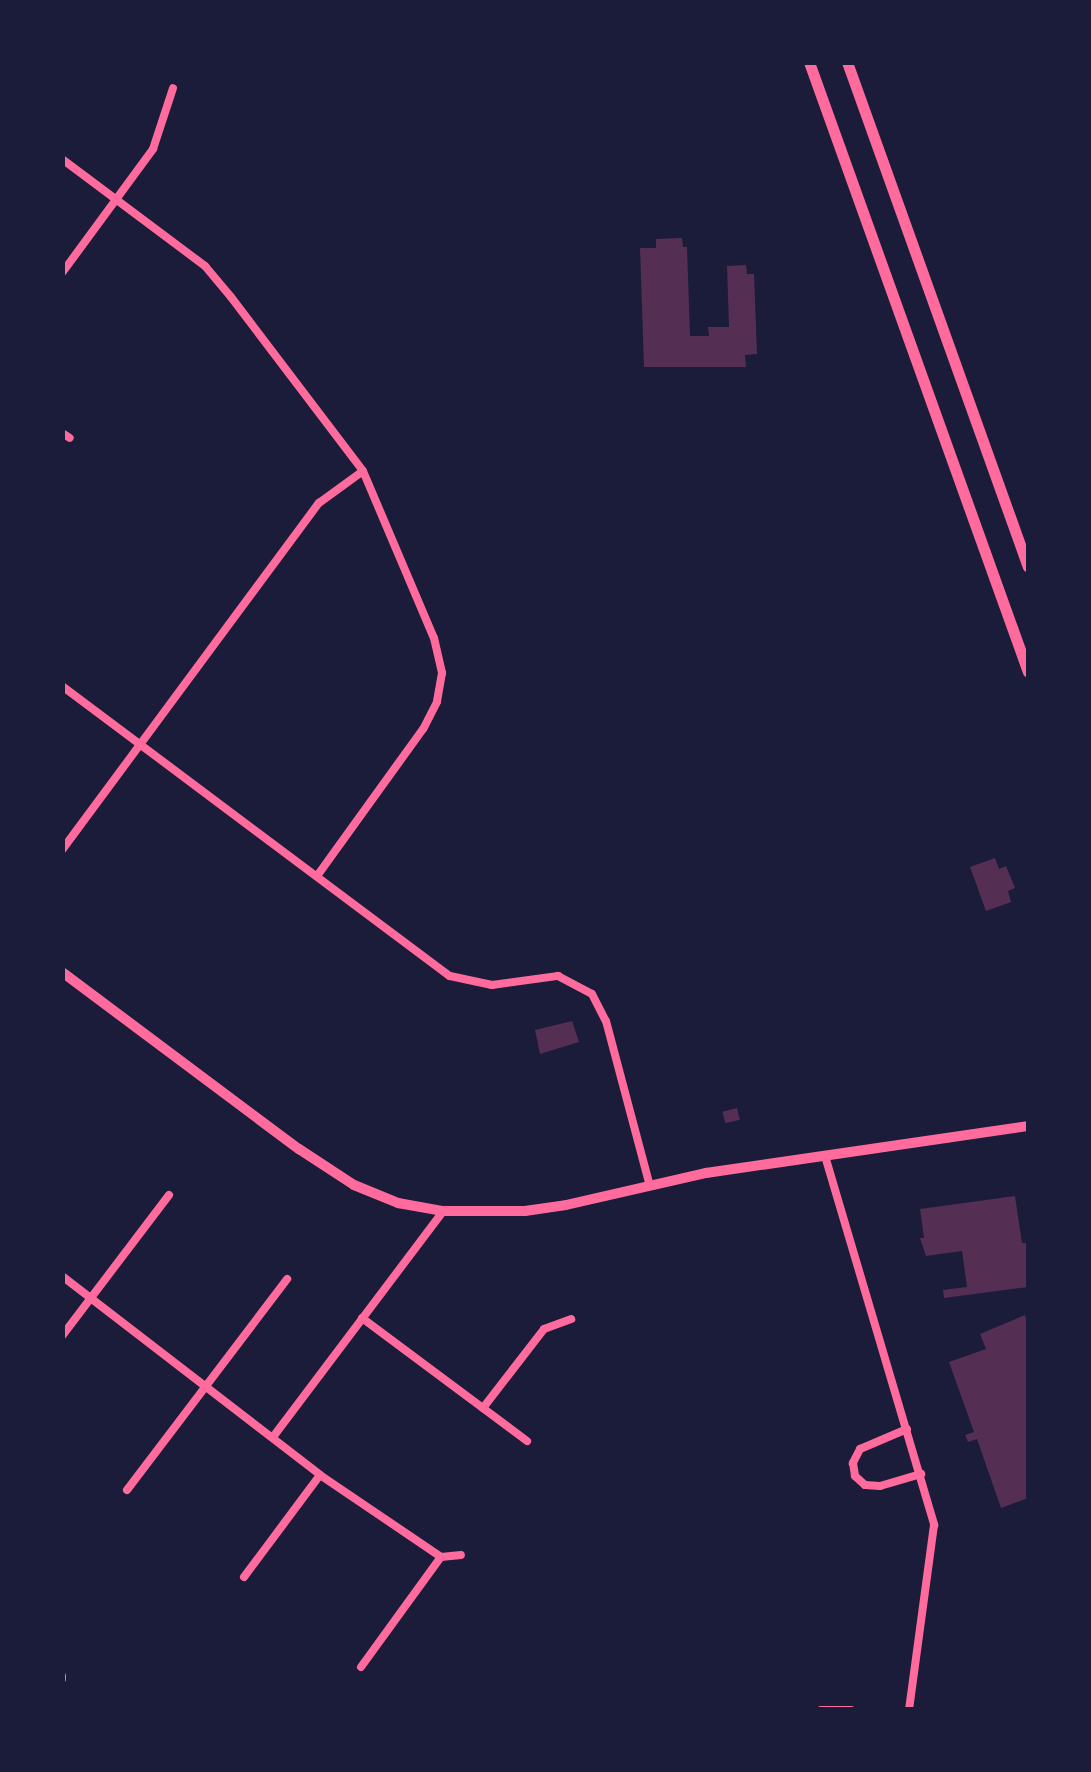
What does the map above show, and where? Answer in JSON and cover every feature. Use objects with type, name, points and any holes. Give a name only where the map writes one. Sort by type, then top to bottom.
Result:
[{"type":"main road","points":[[809,62],[1028,672]]},
{"type":"main road","points":[[847,62],[1028,566]]},
{"type":"main road","points":[[62,972],[299,1149],[354,1185],[398,1203],[443,1211],[525,1211],[825,1156],[1028,1126]]},
{"type":"street","points":[[62,273],[153,148],[173,88]]},
{"type":"street","points":[[62,159],[205,266],[363,471],[434,638],[442,673],[437,702],[423,728],[316,876]]},
{"type":"street","points":[[62,850],[320,503],[363,471]]},
{"type":"street","points":[[62,686],[450,976],[492,986],[558,976],[592,994],[606,1020],[650,1186]]},
{"type":"street","points":[[825,1156],[931,1507],[933,1537],[909,1710]]},
{"type":"street","points":[[62,1336],[168,1195]]},
{"type":"street","points":[[273,1437],[443,1211]]},
{"type":"street","points":[[62,1276],[320,1476],[441,1557],[461,1555]]},
{"type":"street","points":[[128,1490],[286,1279]]},
{"type":"street","points":[[362,1318],[527,1441]]},
{"type":"street","points":[[484,1408],[544,1329],[571,1319]]},
{"type":"street","points":[[907,1429],[860,1448],[853,1463],[855,1476],[866,1485],[880,1486],[921,1474]]},
{"type":"street","points":[[244,1577],[320,1476]]},
{"type":"street","points":[[361,1667],[441,1557]]},
{"type":"street","points":[[820,1710],[851,1710]]},
{"type":"building","points":[[682,238],[683,247],[687,247],[690,336],[709,336],[708,327],[729,327],[727,266],[746,265],[747,274],[754,274],[757,354],[745,355],[746,367],[644,367],[640,248],[656,248],[656,239]]},
{"type":"building","points":[[995,858],[999,869],[1006,866],[1015,888],[1008,891],[1011,902],[986,911],[970,867]]},
{"type":"building","points":[[572,1021],[579,1042],[540,1054],[535,1030]]},
{"type":"building","points":[[737,1108],[740,1120],[725,1123],[722,1112]]},
{"type":"building","points":[[1015,1196],[1022,1243],[1027,1243],[1028,1287],[944,1298],[943,1290],[967,1287],[962,1251],[926,1256],[920,1238],[924,1238],[920,1209]]},
{"type":"building","points":[[1025,1315],[1028,1498],[1001,1508],[977,1439],[968,1442],[965,1435],[974,1432],[949,1362],[986,1349],[980,1334]]}]
